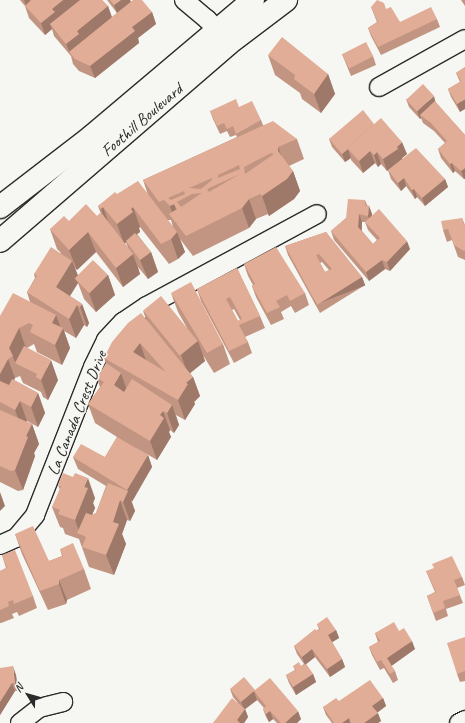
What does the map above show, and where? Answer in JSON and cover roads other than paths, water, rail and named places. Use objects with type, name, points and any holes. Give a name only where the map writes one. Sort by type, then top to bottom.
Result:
[{"type":"main road","name":"Foothill Boulevard","points":[[223,37],[252,0]]},
{"type":"main road","name":"Foothill Boulevard","points":[[0,241],[97,145],[223,37],[286,0]]},
{"type":"main road","name":"Foothill Boulevard","points":[[0,207],[97,145]]},
{"type":"street","points":[[184,0],[223,37]]},
{"type":"street","points":[[379,87],[465,39]]},
{"type":"street","name":"La Canada Crest Drive","points":[[0,545],[16,538],[35,515],[93,367],[106,340],[123,322],[147,306],[317,214]]},
{"type":"street","points":[[20,723],[39,708],[63,702]]},
{"type":"street","points":[[459,723],[465,720]]}]
